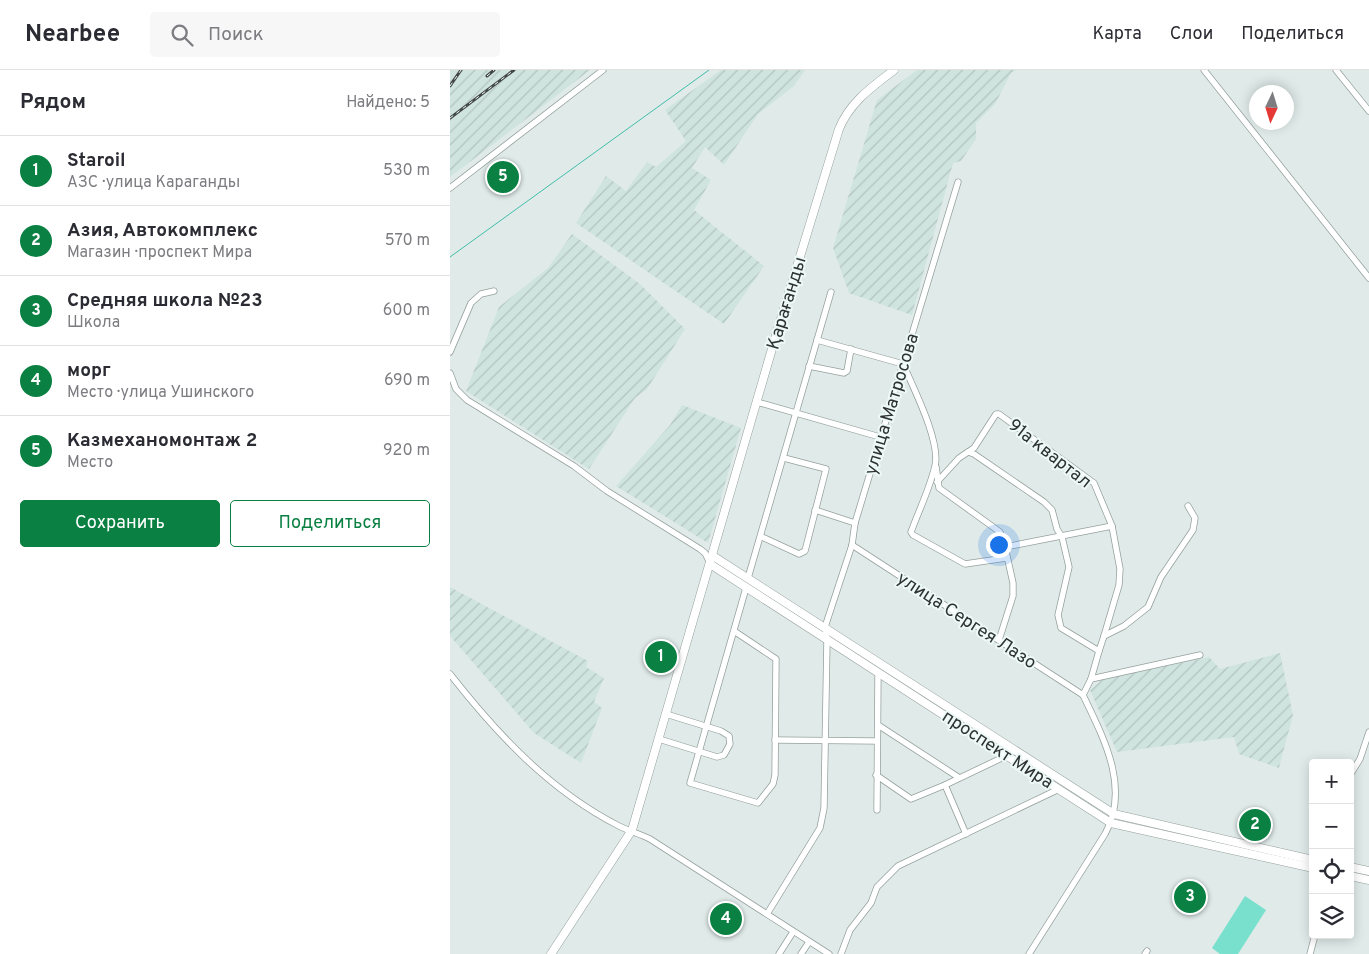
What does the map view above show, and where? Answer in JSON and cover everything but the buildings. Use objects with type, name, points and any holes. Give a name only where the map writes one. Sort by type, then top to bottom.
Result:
[{"type":"main road","name":"Қарағанды","points":[[551,954],[632,830],[710,564],[709,554],[842,120],[864,93],[894,70]]},
{"type":"main road","name":"проспект Мира","points":[[709,554],[1114,814],[1309,859]]},
{"type":"main road","name":"проспект Мира","points":[[710,564],[1111,823],[1309,867]]},
{"type":"main road","points":[[1354,868],[1369,871]]},
{"type":"main road","points":[[1354,877],[1369,880]]},
{"type":"street","points":[[450,188],[603,70]]},
{"type":"street","points":[[1204,70],[1369,278]]},
{"type":"street","points":[[1336,70],[1369,111]]},
{"type":"street","name":"улица Матросова","points":[[825,627],[852,545],[856,522],[880,437],[958,182]]},
{"type":"street","points":[[450,352],[471,303],[481,294],[494,291]]},
{"type":"street","points":[[748,578],[762,537],[831,292]]},
{"type":"street","points":[[817,340],[903,364],[930,431],[936,453],[937,482],[940,488],[1000,532],[1012,583],[1013,596],[999,640]]},
{"type":"street","points":[[809,366],[844,373],[847,371],[851,349]]},
{"type":"street","points":[[450,373],[456,389],[467,400],[574,466],[608,491],[709,554]]},
{"type":"street","points":[[757,402],[880,437]]},
{"type":"street","name":"91а квартал","points":[[968,452],[979,441],[996,414],[999,414],[1094,483],[1112,526]]},
{"type":"street","points":[[937,482],[968,452],[974,454],[1050,506],[1057,529],[1062,537],[1069,567],[1058,615],[1061,628],[1100,651]]},
{"type":"street","points":[[762,537],[799,554],[805,550],[826,469],[784,458]]},
{"type":"street","points":[[936,465],[911,532],[913,535],[965,564],[1006,558]]},
{"type":"street","points":[[1104,636],[1124,626],[1148,607],[1161,577],[1193,530],[1195,518],[1188,506]]},
{"type":"street","points":[[815,510],[856,522]]},
{"type":"street","points":[[1004,547],[1112,526],[1120,569],[1119,584],[1100,651],[1091,679],[1082,695],[1112,760],[1114,814],[1111,823],[1029,954]]},
{"type":"street","name":"улица Сергея Лазо","points":[[852,545],[1082,695]]},
{"type":"street","points":[[734,631],[776,659],[773,784],[758,803],[690,783],[746,588]]},
{"type":"street","points":[[767,914],[820,828],[824,808],[826,740],[827,640],[825,627]]},
{"type":"street","points":[[1091,679],[1200,655]]},
{"type":"street","points":[[877,810],[878,672]]},
{"type":"street","points":[[450,674],[487,721],[555,785],[620,827],[632,830],[650,839],[829,954]]},
{"type":"street","points":[[659,739],[718,756],[724,755],[730,744],[729,736],[666,714]]},
{"type":"street","points":[[878,725],[958,777]]},
{"type":"street","points":[[1354,769],[1360,759],[1369,732]]},
{"type":"street","points":[[775,740],[876,741]]},
{"type":"street","points":[[876,775],[911,798],[945,785],[958,777],[1008,755]]},
{"type":"street","points":[[945,785],[966,834]]},
{"type":"street","points":[[841,954],[850,930],[870,903],[883,880],[906,862],[1059,789]]},
{"type":"street","points":[[779,954],[793,932]]},
{"type":"street","points":[[1310,954],[1314,939]]},
{"type":"street","points":[[801,954],[809,942]]},
{"type":"shaded area","points":[[450,70],[590,70],[450,177]]},
{"type":"shaded area","points":[[721,70],[805,70],[794,86],[758,114],[724,165],[705,147],[692,168],[711,180],[694,210],[764,266],[724,324],[576,223],[606,176],[626,191],[647,162],[656,167],[686,141],[665,110]]},
{"type":"shaded area","points":[[917,70],[1016,70],[1011,73],[995,104],[976,123],[976,139],[961,161],[953,163],[912,315],[849,293],[833,248],[877,100]]},
{"type":"shaded area","points":[[572,234],[640,284],[685,329],[647,389],[635,398],[589,469],[466,391],[499,307],[548,268]]},
{"type":"shaded area","points":[[682,405],[741,428],[708,543],[616,486],[670,425]]},
{"type":"shaded area","points":[[450,587],[588,661],[586,667],[604,678],[594,702],[602,708],[581,763],[534,733],[450,636]]},
{"type":"shaded area","points":[[1280,653],[1293,715],[1279,768],[1239,754],[1234,737],[1117,752],[1090,690],[1103,679],[1209,657],[1220,669]]},
{"type":"green space","points":[[1245,896],[1266,910],[1238,954],[1220,954],[1212,948]]},
{"type":"waterway","points":[[450,257],[709,70]]},
{"type":"railway","points":[[450,86],[461,70]]},
{"type":"railway","points":[[487,76],[494,70]]},
{"type":"railway","points":[[450,118],[514,70]]},
{"type":"place","name":"Казмеханомонтаж 2","points":[[503,177]]},
{"type":"place","name":"Staroil","points":[[661,657]]},
{"type":"place","name":"Азия, Автокомплекс","points":[[1255,825]]},
{"type":"place","name":"Средняя школа №23","points":[[1190,897]]},
{"type":"place","name":"морг","points":[[726,919]]}]
